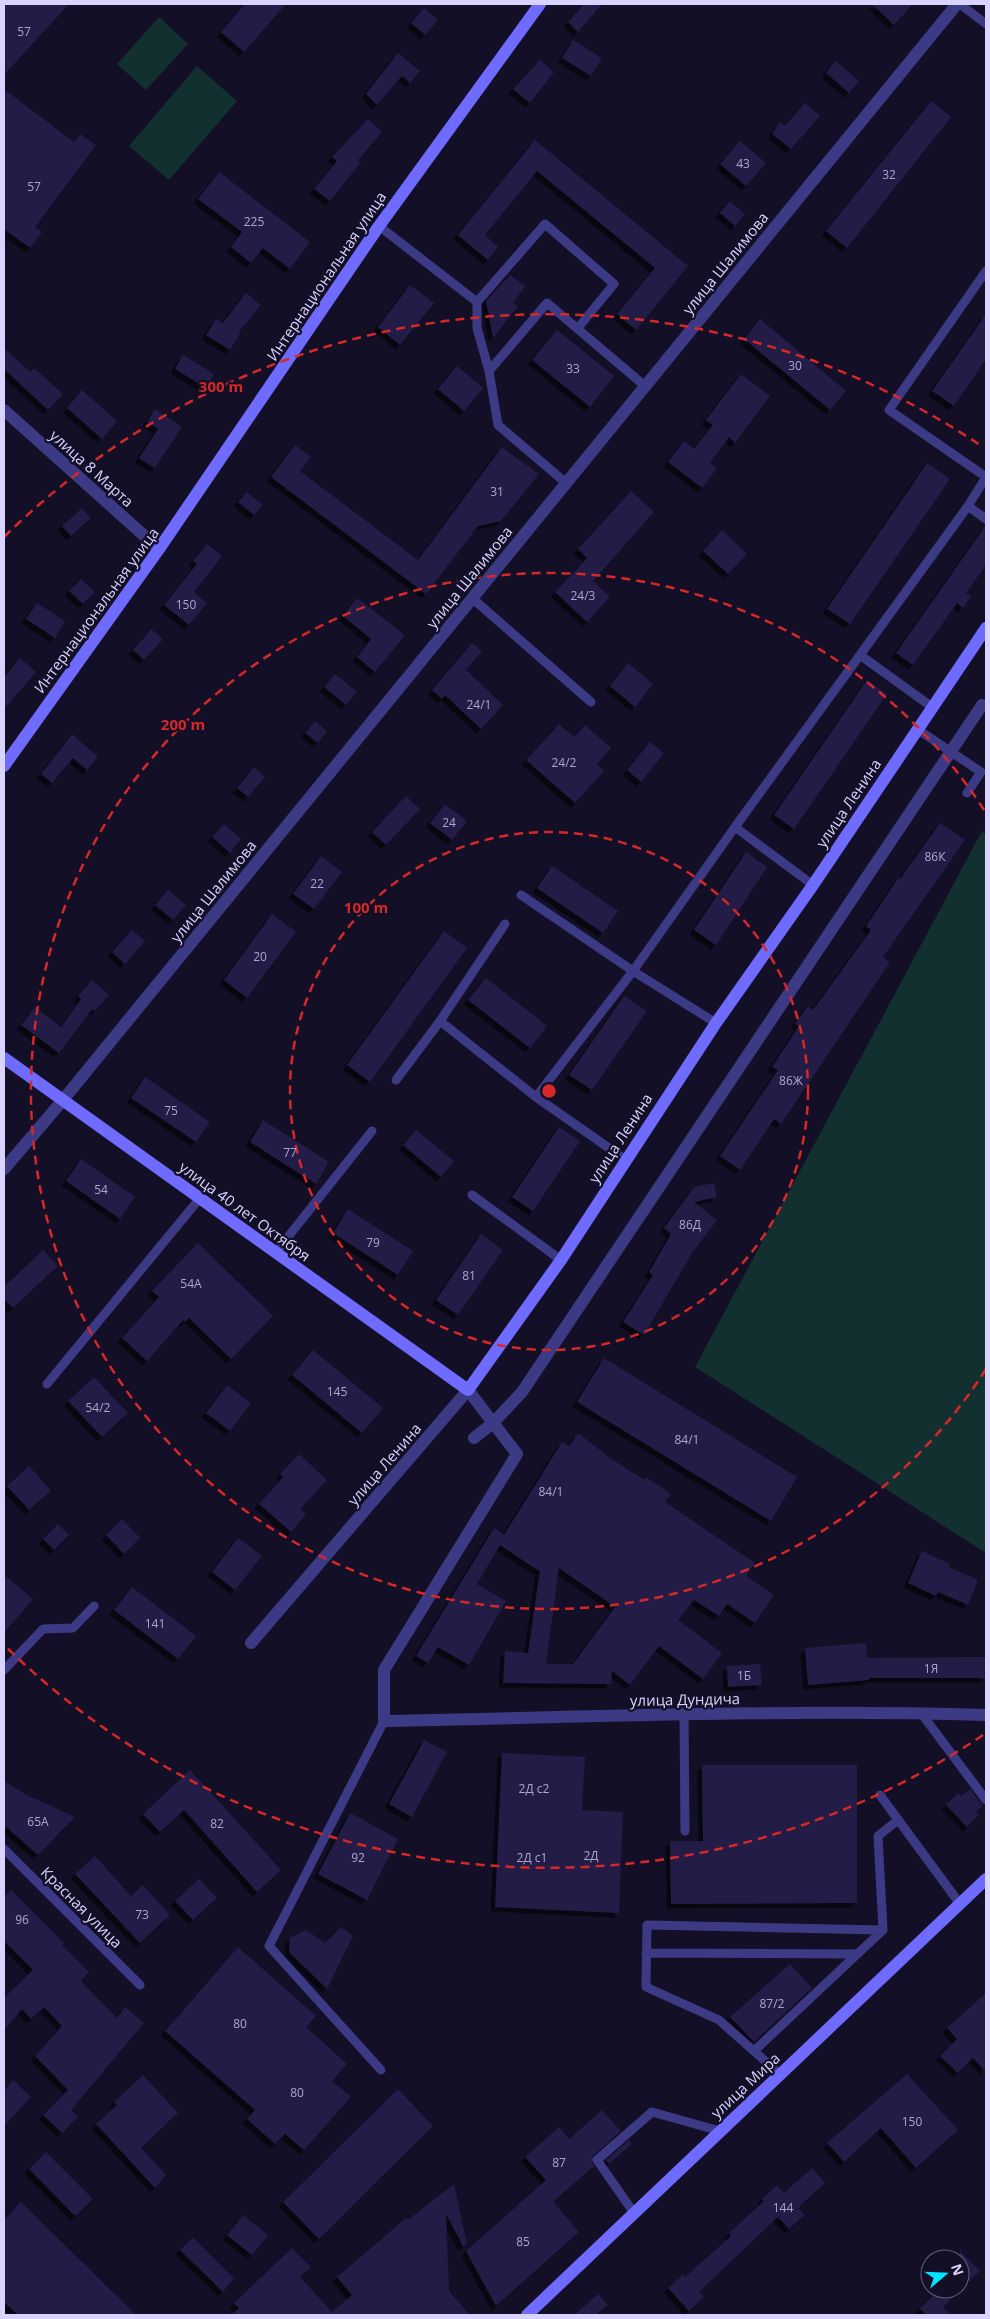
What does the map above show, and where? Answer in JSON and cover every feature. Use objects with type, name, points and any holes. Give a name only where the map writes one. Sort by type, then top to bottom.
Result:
[{"type":"street","name":"Интернациональная улица","points":[[4,766],[159,549],[379,226],[540,4]]},
{"type":"street","name":"улица Шалимова","points":[[4,1169],[64,1100],[645,386],[959,4]]},
{"type":"street","name":"улица 8 Марта","points":[[4,410],[159,549]]},
{"type":"street","name":"улица Ленина","points":[[252,1644],[468,1390],[561,1260],[716,1023],[813,884],[986,628]]},
{"type":"street","points":[[474,1438],[494,1423],[522,1392],[982,705]]},
{"type":"street","name":"улица 40 лет Октября","points":[[4,1058],[468,1390]]},
{"type":"street","points":[[384,1721],[384,1670],[492,1498],[517,1454],[468,1390]]},
{"type":"street","name":"улица Дундича","points":[[384,1721],[684,1715],[922,1713],[986,1715]]},
{"type":"street","name":"улица Мира","points":[[526,2315],[986,1879]]},
{"type":"lane","points":[[959,4],[986,24]]},
{"type":"lane","points":[[566,483],[498,425],[489,371],[477,328],[477,302],[545,224],[614,284],[578,328]]},
{"type":"lane","points":[[379,226],[477,302]]},
{"type":"lane","points":[[536,1097],[633,971],[968,506],[986,477],[889,410],[986,271]]},
{"type":"lane","points":[[489,371],[547,303],[645,386]]},
{"type":"lane","points":[[968,506],[986,519]]},
{"type":"lane","points":[[473,599],[592,702]]},
{"type":"lane","points":[[860,655],[932,707]]},
{"type":"lane","points":[[917,729],[950,752],[984,768],[967,793]]},
{"type":"lane","points":[[735,827],[813,884]]},
{"type":"lane","points":[[521,895],[633,971],[716,1023]]},
{"type":"lane","points":[[396,1080],[440,1021],[505,924]]},
{"type":"lane","points":[[440,1021],[536,1097],[626,1160]]},
{"type":"lane","points":[[276,1252],[372,1131]]},
{"type":"lane","points":[[472,1195],[561,1260]]},
{"type":"lane","points":[[47,1384],[200,1198]]},
{"type":"lane","points":[[4,1670],[43,1629],[73,1628],[94,1606]]},
{"type":"lane","points":[[922,1713],[986,1800]]},
{"type":"lane","points":[[684,1715],[685,1831]]},
{"type":"lane","points":[[381,2070],[269,1946],[384,1721]]},
{"type":"lane","points":[[880,1795],[960,1904]]},
{"type":"lane","points":[[754,2051],[883,1930],[878,1836],[898,1820]]},
{"type":"lane","name":"Красная улица","points":[[4,1849],[140,1985]]},
{"type":"lane","points":[[781,2075],[719,2020],[646,1987],[646,1925],[883,1930]]},
{"type":"lane","points":[[646,1953],[858,1954]]},
{"type":"lane","points":[[634,2213],[597,2160],[652,2112],[720,2131]]},
{"type":"green space","points":[[159,17],[188,44],[146,90],[117,64]]},
{"type":"green space","points":[[197,66],[237,101],[169,180],[129,146]]},
{"type":"green space","points":[[982,831],[986,834],[986,1553],[695,1367]]},
{"type":"building","points":[[4,4],[69,4],[4,75]]},
{"type":"building","points":[[245,4],[286,4],[244,52],[221,32]]},
{"type":"building","points":[[584,4],[602,4],[578,32],[568,22]]},
{"type":"building","points":[[872,4],[913,4],[894,25]]},
{"type":"building","points":[[424,8],[438,20],[425,35],[411,23]]},
{"type":"building","points":[[573,40],[602,58],[591,76],[562,58]]},
{"type":"building","points":[[398,53],[420,71],[410,83],[402,76],[377,105],[366,94]]},
{"type":"building","points":[[540,60],[554,72],[530,103],[513,89]]},
{"type":"building","points":[[835,61],[859,81],[849,93],[826,73]]},
{"type":"building","points":[[4,89],[74,142],[80,134],[96,145],[35,227],[42,232],[30,248],[4,229]]},
{"type":"building","points":[[931,101],[951,117],[847,248],[826,231]]},
{"type":"building","points":[[805,103],[820,116],[791,149],[772,134],[780,122],[785,126]]},
{"type":"building","points":[[368,119],[382,132],[358,160],[361,162],[330,201],[314,189],[337,161],[332,157]]},
{"type":"building","points":[[535,140],[688,266],[636,330],[617,314],[655,268],[537,171],[485,235],[498,247],[488,260],[458,235]]},
{"type":"building","points":[[740,141],[766,163],[746,186],[720,164]]},
{"type":"building","points":[[219,172],[310,242],[290,269],[263,248],[251,263],[231,247],[242,232],[198,199]]},
{"type":"building","points":[[730,201],[745,214],[735,226],[720,213]]},
{"type":"building","points":[[510,275],[525,286],[513,303],[518,306],[493,338],[486,301]]},
{"type":"building","points":[[410,285],[434,303],[400,345],[378,327]]},
{"type":"building","points":[[246,293],[261,305],[238,333],[240,334],[230,350],[206,335],[216,319],[223,323]]},
{"type":"building","points":[[986,314],[986,359],[954,406],[932,391]]},
{"type":"building","points":[[760,319],[846,391],[830,410],[744,339]]},
{"type":"building","points":[[557,330],[614,376],[590,407],[532,360]]},
{"type":"building","points":[[4,348],[30,372],[34,368],[63,394],[48,410],[4,369]]},
{"type":"building","points":[[183,355],[214,374],[206,388],[175,369]]},
{"type":"building","points":[[457,366],[483,388],[464,411],[438,389]]},
{"type":"building","points":[[741,374],[770,396],[735,443],[729,437],[710,463],[717,468],[702,488],[668,462],[684,441],[694,449],[713,425],[706,420]]},
{"type":"building","points":[[82,390],[117,421],[102,439],[67,408]]},
{"type":"building","points":[[155,409],[182,427],[155,468],[139,458],[158,429],[147,422]]},
{"type":"building","points":[[295,445],[311,457],[300,471],[418,560],[502,447],[539,474],[501,521],[478,526],[426,594],[271,477]]},
{"type":"building","points":[[927,463],[950,479],[850,624],[827,609]]},
{"type":"building","points":[[631,491],[654,512],[593,581],[610,597],[587,622],[555,592],[587,558],[578,549]]},
{"type":"building","points":[[247,492],[263,505],[254,515],[238,502]]},
{"type":"building","points":[[82,508],[91,518],[71,536],[62,526]]},
{"type":"building","points":[[986,525],[986,565],[966,593],[971,596],[963,608],[957,603],[913,665],[896,653]]},
{"type":"building","points":[[722,530],[747,554],[728,574],[703,551]]},
{"type":"building","points":[[207,544],[222,556],[194,592],[207,603],[189,625],[164,605],[197,564],[193,561]]},
{"type":"building","points":[[81,579],[95,592],[83,604],[69,591]]},
{"type":"building","points":[[357,598],[405,635],[375,672],[357,657],[371,639],[343,616]]},
{"type":"building","points":[[37,603],[65,621],[55,638],[26,619]]},
{"type":"building","points":[[151,629],[163,639],[144,660],[133,650]]},
{"type":"building","points":[[472,643],[482,651],[466,670],[503,705],[481,729],[445,695],[442,699],[432,690]]},
{"type":"building","points":[[20,658],[36,672],[4,709],[4,677]]},
{"type":"building","points":[[628,663],[653,684],[635,707],[610,686]]},
{"type":"building","points":[[335,674],[357,692],[346,705],[324,687]]},
{"type":"building","points":[[867,680],[887,694],[794,829],[774,815]]},
{"type":"building","points":[[315,721],[327,731],[318,743],[305,733]]},
{"type":"building","points":[[559,724],[574,737],[585,725],[611,748],[597,764],[604,771],[575,803],[526,760]]},
{"type":"building","points":[[72,734],[98,757],[87,770],[73,758],[52,783],[41,774]]},
{"type":"building","points":[[650,742],[664,753],[641,782],[627,770]]},
{"type":"building","points":[[254,767],[265,777],[248,797],[237,788]]},
{"type":"building","points":[[406,796],[420,809],[386,845],[372,832]]},
{"type":"building","points":[[445,804],[467,821],[452,840],[430,823]]},
{"type":"building","points":[[940,823],[965,840],[883,957],[890,962],[781,1124],[774,1119],[740,1170],[720,1156],[778,1070],[772,1067],[799,1026],[795,1024],[808,1006],[813,1010],[871,930],[866,926],[899,877],[900,879]]},
{"type":"building","points":[[224,824],[241,839],[230,853],[212,837]]},
{"type":"building","points":[[746,852],[767,867],[716,945],[694,930]]},
{"type":"building","points":[[321,856],[342,872],[314,909],[293,894]]},
{"type":"building","points":[[552,866],[618,911],[603,933],[537,888]]},
{"type":"building","points":[[168,890],[186,905],[173,920],[155,905]]},
{"type":"building","points":[[272,914],[296,932],[247,998],[224,980]]},
{"type":"building","points":[[132,930],[145,941],[125,964],[112,952]]},
{"type":"building","points":[[444,931],[467,948],[370,1082],[347,1065]]},
{"type":"building","points":[[486,978],[547,1026],[530,1048],[468,1000]]},
{"type":"building","points":[[92,980],[109,995],[95,1011],[92,1009],[59,1053],[21,1025],[35,1007],[61,1027],[81,999],[78,996]]},
{"type":"building","points":[[624,996],[647,1011],[592,1090],[569,1075]]},
{"type":"building","points":[[145,1077],[210,1122],[196,1142],[131,1098]]},
{"type":"building","points":[[263,1120],[329,1162],[316,1184],[250,1142]]},
{"type":"building","points":[[559,1127],[580,1141],[533,1211],[512,1197]]},
{"type":"building","points":[[416,1130],[454,1161],[441,1177],[403,1145]]},
{"type":"building","points":[[81,1159],[135,1197],[120,1219],[66,1181]]},
{"type":"building","points":[[714,1183],[717,1197],[694,1202],[717,1220],[692,1253],[644,1335],[623,1322],[653,1275],[649,1272],[671,1234],[664,1228],[694,1187]]},
{"type":"building","points":[[348,1209],[413,1251],[398,1275],[333,1233]]},
{"type":"building","points":[[481,1234],[503,1250],[458,1315],[436,1300]]},
{"type":"building","points":[[198,1243],[273,1316],[231,1359],[189,1318],[185,1322],[183,1320],[147,1361],[122,1338],[159,1297],[152,1291]]},
{"type":"building","points":[[43,1250],[58,1266],[13,1308],[4,1299],[4,1287]]},
{"type":"building","points":[[313,1350],[383,1408],[362,1433],[292,1375]]},
{"type":"building","points":[[604,1358],[797,1477],[771,1521],[577,1402]]},
{"type":"building","points":[[94,1377],[128,1413],[102,1437],[68,1401]]},
{"type":"building","points":[[227,1385],[251,1403],[230,1431],[206,1413]]},
{"type":"building","points":[[578,1433],[609,1457],[644,1480],[646,1477],[671,1494],[665,1502],[755,1563],[746,1576],[774,1595],[755,1623],[727,1604],[719,1616],[694,1600],[678,1620],[722,1653],[703,1679],[659,1646],[630,1685],[612,1671],[611,1684],[503,1683],[505,1651],[528,1653],[540,1570],[500,1545],[477,1584],[506,1601],[469,1665],[438,1647],[428,1663],[416,1656],[494,1528],[504,1535],[562,1442],[569,1446]],"holes":[[[559,1568],[615,1607],[573,1664],[546,1664]]]},
{"type":"building","points":[[299,1454],[327,1480],[300,1509],[306,1514],[291,1532],[259,1504],[283,1477],[280,1474]]},
{"type":"building","points":[[29,1466],[51,1491],[29,1510],[7,1486]]},
{"type":"building","points":[[122,1519],[140,1538],[124,1554],[106,1535]]},
{"type":"building","points":[[58,1524],[69,1535],[54,1550],[43,1539]]},
{"type":"building","points":[[238,1538],[262,1556],[235,1590],[212,1572]]},
{"type":"building","points":[[922,1551],[950,1564],[949,1567],[978,1580],[968,1605],[938,1592],[936,1596],[908,1583]]},
{"type":"building","points":[[4,1575],[33,1599],[4,1633]]},
{"type":"building","points":[[132,1587],[196,1636],[178,1659],[114,1610]]},
{"type":"building","points":[[866,1643],[867,1658],[986,1657],[986,1678],[869,1678],[869,1680],[808,1685],[805,1648]]},
{"type":"building","points":[[760,1664],[762,1685],[728,1687],[727,1666]]},
{"type":"building","points":[[424,1740],[447,1752],[412,1817],[389,1804]]},
{"type":"building","points":[[502,1753],[585,1757],[582,1810],[623,1812],[619,1913],[495,1907]]},
{"type":"building","points":[[702,1765],[857,1765],[857,1903],[671,1904],[670,1841],[703,1841]]},
{"type":"building","points":[[190,1770],[281,1870],[257,1892],[184,1810],[160,1832],[143,1814]]},
{"type":"building","points":[[4,1781],[25,1794],[75,1817],[38,1855],[4,1825]]},
{"type":"building","points":[[970,1789],[983,1806],[976,1812],[979,1815],[967,1827],[946,1805],[958,1793],[961,1796]]},
{"type":"building","points":[[350,1813],[398,1839],[367,1900],[318,1874]]},
{"type":"building","points":[[95,1856],[131,1896],[143,1885],[170,1915],[140,1943],[75,1874]]},
{"type":"building","points":[[199,1879],[217,1898],[193,1920],[175,1901]]},
{"type":"building","points":[[11,1890],[64,1943],[62,1945],[89,1972],[81,1981],[117,2018],[125,2007],[144,2023],[71,2110],[78,2117],[62,2133],[43,2115],[68,2090],[35,2056],[62,2026],[44,2007],[31,2019],[22,2009],[4,2030],[4,1998],[33,1970],[4,1941],[4,1897]]},
{"type":"building","points":[[341,1927],[353,1936],[327,1989],[289,1952],[290,1938],[306,1930],[325,1943]]},
{"type":"building","points":[[238,1947],[316,2016],[306,2027],[347,2064],[332,2081],[351,2097],[304,2150],[285,2134],[275,2144],[247,2119],[255,2110],[165,2031]]},
{"type":"building","points":[[790,1964],[812,1988],[754,2042],[730,2017]]},
{"type":"building","points":[[986,1993],[986,2072],[973,2058],[958,2073],[940,2056],[957,2039],[947,2028]]},
{"type":"building","points":[[907,2074],[958,2130],[916,2168],[881,2128],[844,2162],[827,2143]]},
{"type":"building","points":[[143,2075],[178,2113],[141,2148],[166,2175],[155,2188],[96,2124],[117,2105],[114,2102]]},
{"type":"building","points":[[13,2080],[31,2097],[4,2126],[4,2090]]},
{"type":"building","points":[[398,2089],[433,2126],[319,2239],[283,2202]]},
{"type":"building","points":[[602,2110],[621,2131],[593,2156],[591,2160],[594,2166],[553,2202],[579,2232],[496,2306],[466,2251],[546,2180],[525,2157],[559,2127],[569,2139]]},
{"type":"building","points":[[629,2140],[632,2144],[609,2164],[606,2160]]},
{"type":"building","points":[[46,2152],[93,2199],[77,2215],[74,2215],[29,2169]]},
{"type":"building","points":[[812,2168],[825,2183],[798,2208],[805,2215],[789,2229],[778,2217],[699,2292],[704,2297],[689,2311],[668,2288],[684,2274],[685,2277],[731,2236],[729,2233],[764,2201],[762,2199],[777,2185],[784,2193]]},
{"type":"building","points":[[454,2184],[467,2244],[463,2246],[446,2214],[449,2291],[470,2315],[231,2315],[239,2308],[234,2303],[292,2248],[311,2267],[300,2277],[332,2312],[352,2295],[337,2277],[406,2218],[408,2220]]},
{"type":"building","points":[[21,2202],[136,2315],[18,2315],[4,2302],[4,2220]]},
{"type":"building","points":[[243,2215],[268,2235],[252,2255],[227,2235]]},
{"type":"building","points":[[193,2237],[234,2278],[223,2292],[180,2250]]},
{"type":"building","points":[[970,2261],[980,2271],[970,2281]]},
{"type":"building","points":[[598,2294],[608,2305],[596,2315],[574,2315]]},
{"type":"building","points":[[930,2299],[951,2299],[943,2307],[951,2315],[927,2315],[920,2309]]}]
